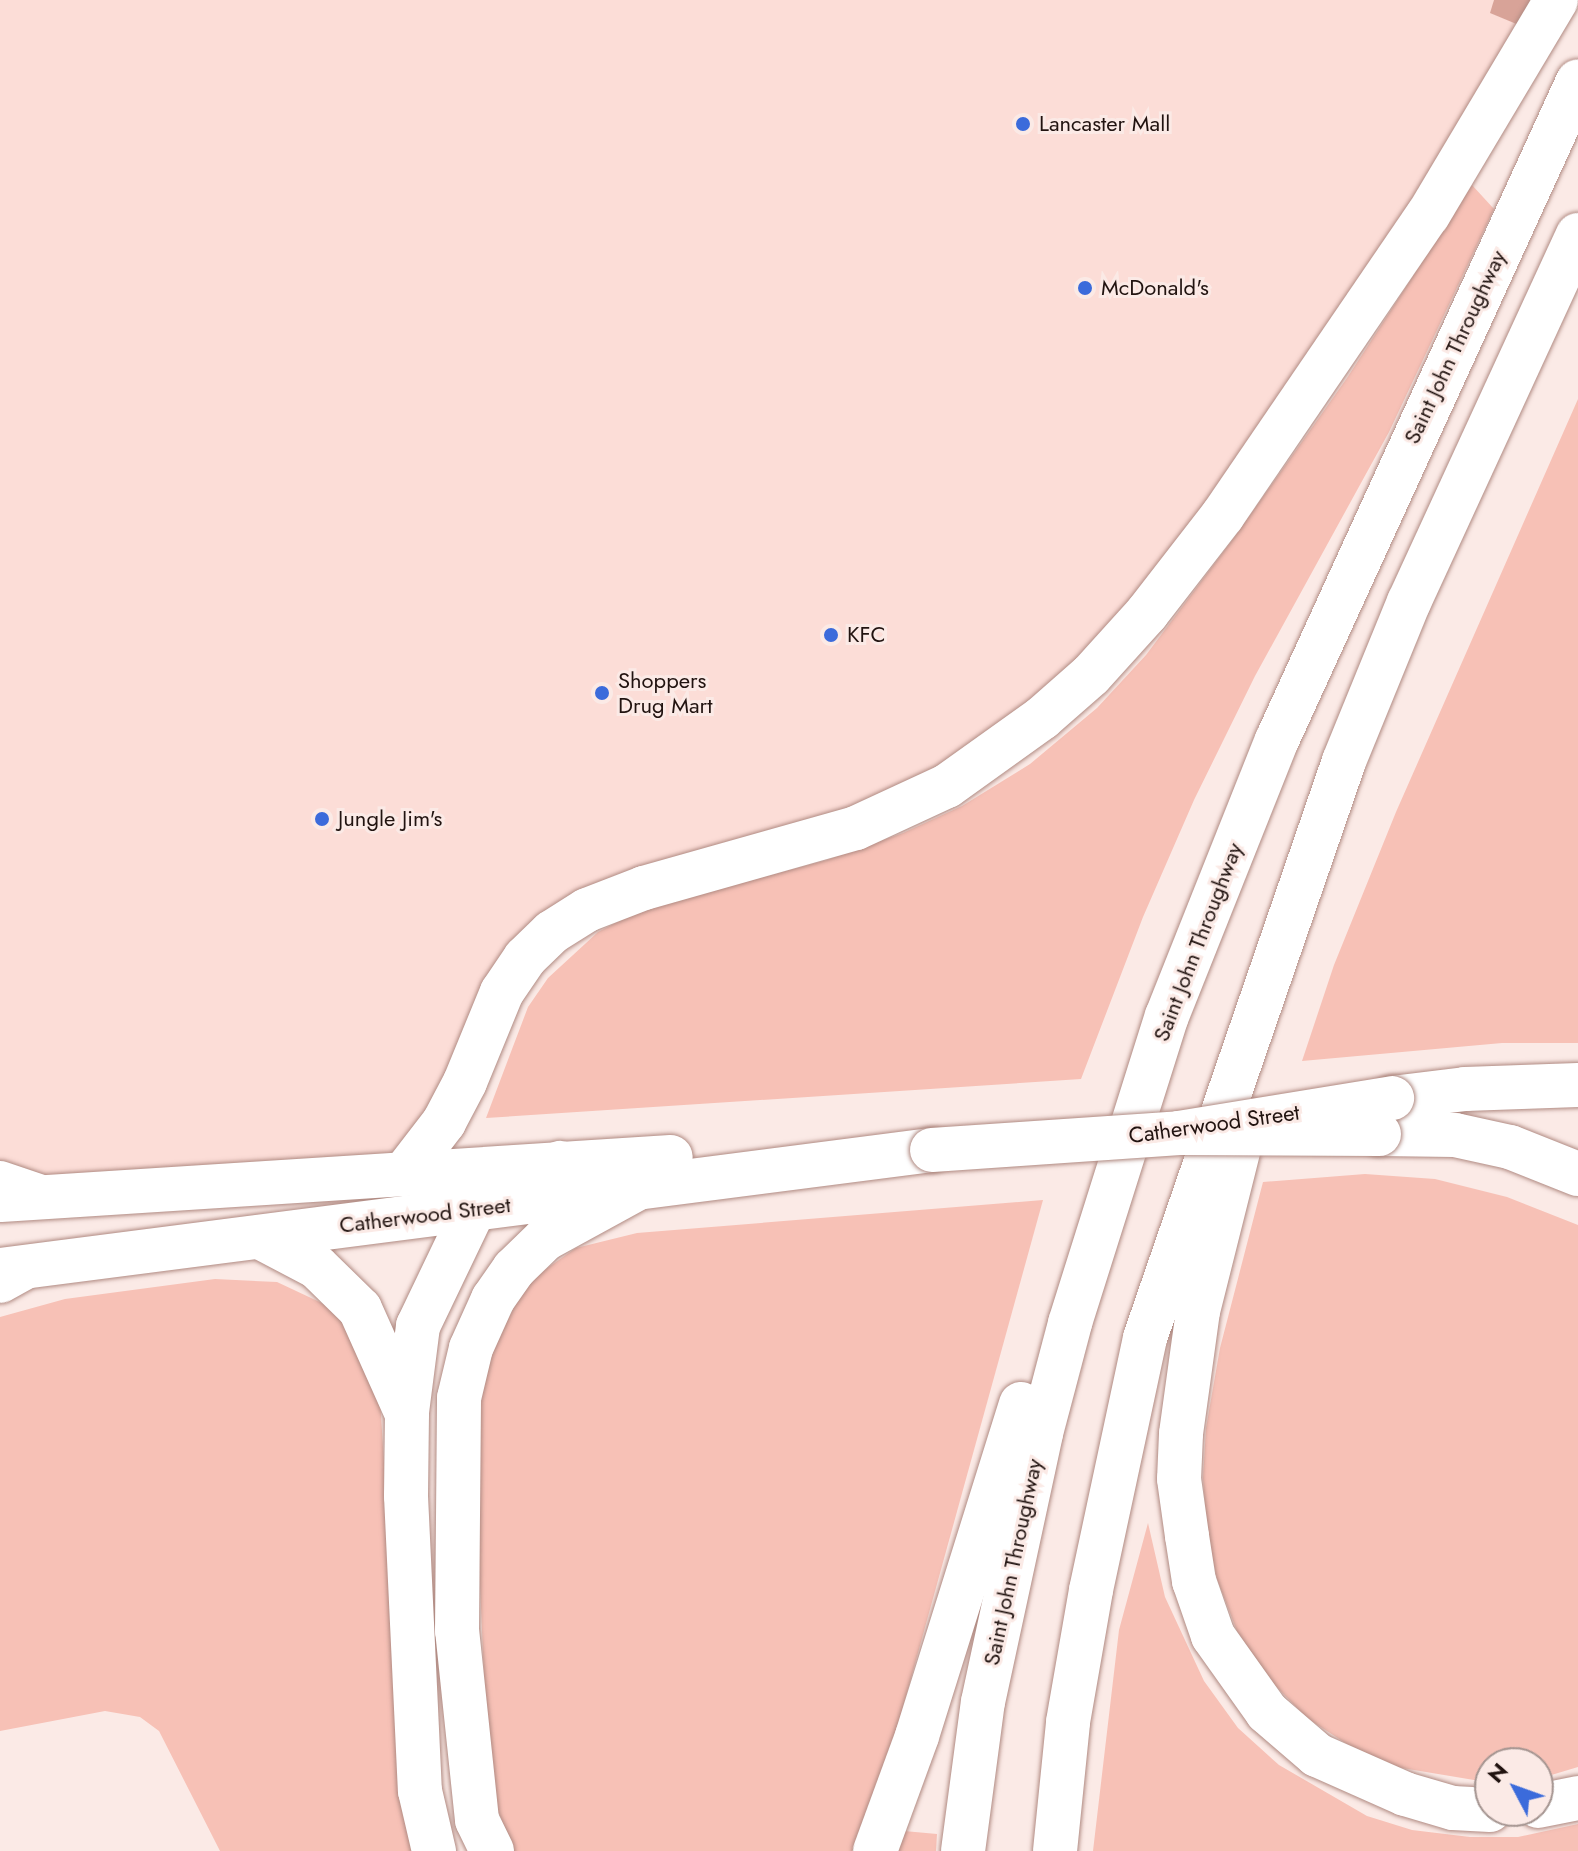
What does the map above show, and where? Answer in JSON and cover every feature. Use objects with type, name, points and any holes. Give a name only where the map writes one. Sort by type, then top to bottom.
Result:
[{"type":"main road","points":[[404,1174],[444,1122],[465,1082],[502,992],[525,958],[552,932],[587,910],[644,888],[856,828],[947,786],[1042,718],[1091,675],[1147,613],[1232,502],[1428,215],[1556,0]]},
{"type":"main road","name":"Saint John Throughway","points":[[963,1851],[983,1702],[1041,1433],[1070,1323],[1167,1016],[1277,740],[1578,81]]},
{"type":"main road","points":[[1055,1851],[1068,1722],[1091,1590],[1145,1338],[1344,761],[1409,602],[1578,235]]},
{"type":"main road","points":[[1302,883],[1198,1311],[1181,1434],[1179,1479],[1194,1581],[1213,1636],[1236,1669],[1267,1712],[1317,1755],[1405,1794],[1453,1808],[1474,1809]]},
{"type":"main road","points":[[875,1851],[917,1736],[1059,1284],[1167,1016]]},
{"type":"main road","points":[[1385,1116],[1465,1089],[1578,1085]]},
{"type":"main road","points":[[1385,1116],[1510,1147],[1578,1174]]},
{"type":"main road","name":"Catherwood Street","points":[[8,1273],[849,1159],[1385,1116]]},
{"type":"main road","name":"Catherwood Street","points":[[20,1199],[645,1157],[849,1159]]},
{"type":"main road","points":[[434,1851],[420,1791],[406,1496],[407,1414],[418,1326],[474,1209],[499,1184],[560,1163]]},
{"type":"main road","points":[[0,1183],[20,1199]]},
{"type":"main road","points":[[492,1851],[477,1820],[457,1631],[459,1398],[471,1348],[493,1299],[514,1269],[545,1239],[642,1186]]},
{"type":"main road","points":[[260,1237],[317,1267],[360,1309],[407,1414]]},
{"type":"main road","points":[[1554,1803],[1578,1798]]},
{"type":"shaded area","points":[[0,0],[1494,0],[1491,13],[1538,33],[1223,515],[992,756],[552,932],[404,1174],[0,1200]]},
{"type":"shaded area","points":[[1494,0],[1556,0],[1538,33],[1490,13]]},
{"type":"shaded area","points":[[1472,185],[1494,209],[1389,432],[1255,676],[1194,800],[1143,917],[1081,1079],[486,1118],[528,1007],[548,978],[598,932],[631,915],[827,860],[903,833],[962,806],[1030,764],[1097,708],[1146,655],[1236,535],[1347,378]]},
{"type":"shaded area","points":[[1578,399],[1578,1043],[1502,1043],[1302,1061],[1334,965],[1396,812]]},
{"type":"shaded area","points":[[1365,1174],[1435,1179],[1507,1197],[1578,1225],[1578,1767],[1554,1774],[1554,1747],[1474,1747],[1474,1780],[1396,1767],[1347,1744],[1307,1718],[1268,1678],[1237,1631],[1217,1579],[1207,1533],[1203,1478],[1206,1428],[1220,1348],[1263,1182]]},
{"type":"shaded area","points":[[1043,1200],[879,1794],[852,1851],[513,1851],[496,1805],[486,1721],[475,1470],[478,1420],[490,1354],[517,1302],[536,1276],[576,1248],[637,1233]]},
{"type":"shaded area","points":[[215,1279],[277,1282],[326,1305],[346,1323],[380,1399],[406,1820],[411,1851],[220,1851],[159,1731],[140,1717],[105,1711],[0,1731],[0,1317],[65,1299]]},
{"type":"shaded area","points":[[1148,1523],[1165,1597],[1204,1681],[1238,1728],[1279,1765],[1367,1816],[1412,1830],[1470,1837],[1518,1837],[1578,1824],[1578,1851],[1093,1851],[1119,1630]]},
{"type":"shaded area","points":[[904,1831],[937,1834],[936,1851],[894,1851]]},
{"type":"place","name":"Lancaster Mall","points":[[1023,124]]},
{"type":"place","name":"McDonald's","points":[[1085,288]]},
{"type":"place","name":"KFC","points":[[831,635]]},
{"type":"place","name":"Shoppers Drug Mart","points":[[602,693]]},
{"type":"place","name":"Jungle Jim's","points":[[322,819]]}]
